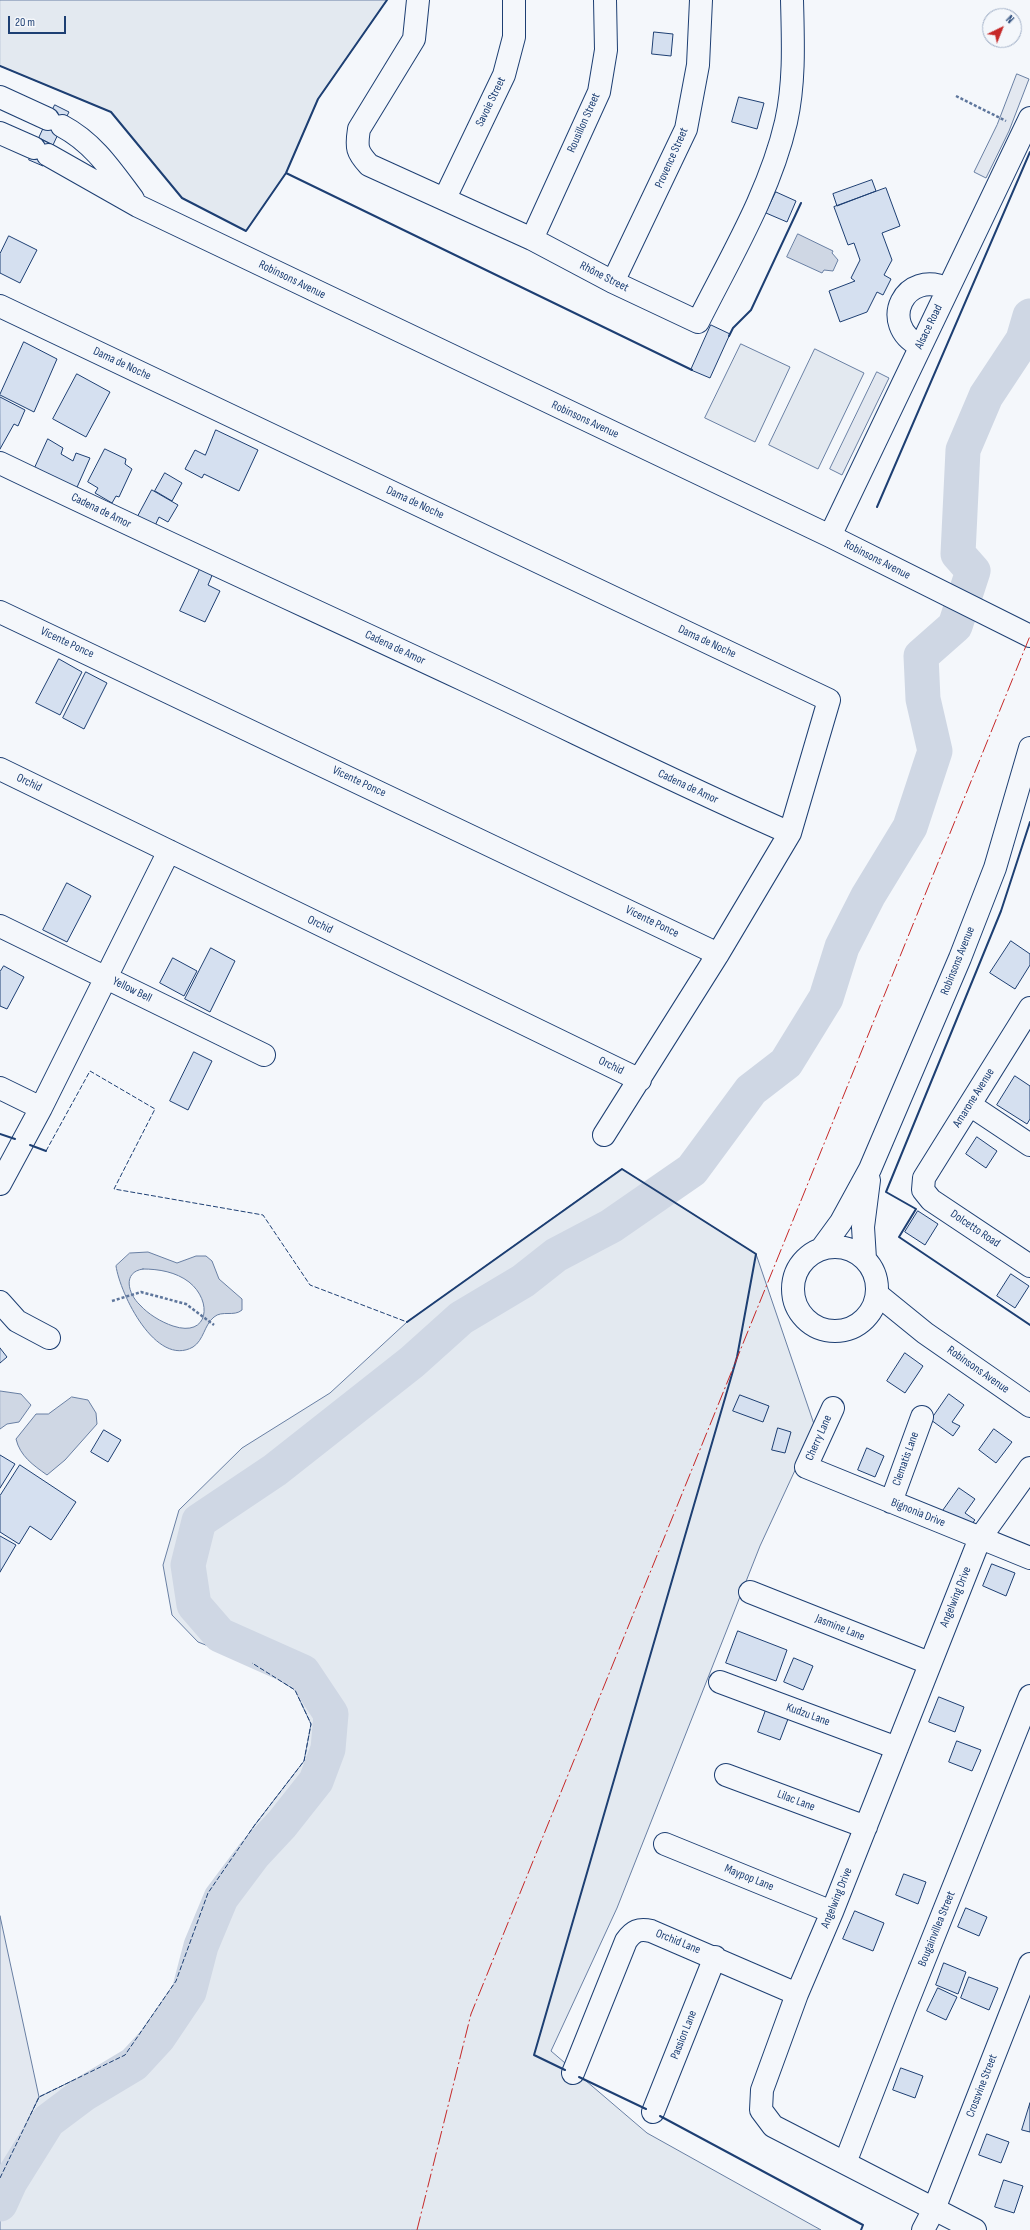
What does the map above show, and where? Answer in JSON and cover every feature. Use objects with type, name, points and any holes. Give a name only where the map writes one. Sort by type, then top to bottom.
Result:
[{"type":"street","name":"Rhône Street","points":[[418,0],[414,39],[359,129],[357,142],[359,154],[369,165],[532,239],[613,282],[698,322],[762,193],[777,155],[790,97],[793,51],[792,0]]},
{"type":"street","name":"Savoie Street","points":[[444,198],[504,75],[514,37],[514,0]]},
{"type":"street","name":"Rousillon Street","points":[[532,239],[599,92],[606,50],[605,0]]},
{"type":"street","name":"Provence Street","points":[[613,282],[686,129],[698,65],[700,0]]},
{"type":"street","name":"Robinsons Avenue","points":[[0,97],[55,122],[79,135],[97,151],[138,206]]},
{"type":"street","name":"Alsace Road","points":[[830,536],[1027,125]]},
{"type":"street","name":"Robinsons Avenue","points":[[0,134],[41,152],[138,206],[830,536],[1030,636]]},
{"type":"street","points":[[920,346],[905,336],[900,327],[899,309],[902,300],[911,290],[923,284],[940,285],[948,289]]},
{"type":"street","name":"Dama de Noche","points":[[0,306],[829,700],[790,832]]},
{"type":"street","name":"Cadena de Amor","points":[[0,463],[467,681],[695,791],[790,832]]},
{"type":"street","name":"Vicente Ponce","points":[[0,612],[718,954]]},
{"type":"street","name":"Robinsons Avenue","points":[[822,1248],[841,1222],[870,1169],[960,958],[992,875],[1030,748]]},
{"type":"street","name":"Orchid","points":[[0,769],[640,1080]]},
{"type":"street","points":[[604,1136],[718,954],[790,832]]},
{"type":"street","points":[[3,1173],[41,1108],[169,851]]},
{"type":"street","name":"Yellow Bell","points":[[0,926],[264,1055]]},
{"type":"street","name":"Amarone Avenue","points":[[923,1190],[924,1178],[1030,1008]]},
{"type":"street","points":[[0,1088],[41,1108]]},
{"type":"street","points":[[970,1105],[1030,1145]]},
{"type":"street","name":"Robinsons Avenue","points":[[865,1259],[863,1227],[870,1169]]},
{"type":"street","name":"Dolcetto Road","points":[[923,1190],[931,1200],[1030,1266]]},
{"type":"street","points":[[833,1246],[844,1247],[856,1251],[865,1259],[872,1269],[877,1281],[877,1294],[874,1306],[866,1318],[854,1327],[841,1331],[827,1331],[814,1326],[803,1317],[795,1305],[792,1291],[793,1277],[799,1264],[809,1254],[822,1248],[833,1246]]},
{"type":"street","name":"Robinsons Avenue","points":[[877,1294],[925,1333],[1030,1406]]},
{"type":"street","points":[[0,1302],[17,1321],[49,1338]]},
{"type":"street","name":"Robinsons Avenue","points":[[866,1318],[888,1321],[925,1333]]},
{"type":"street","name":"Cherry Lane","points":[[806,1467],[832,1408]]},
{"type":"street","name":"Clematis Lane","points":[[891,1502],[922,1417]]},
{"type":"street","name":"Bignonia Drive","points":[[806,1467],[1030,1558]]},
{"type":"street","name":"Angelwing Drive","points":[[975,2230],[773,2126],[761,2110],[762,2090],[797,1994],[832,1912],[929,1663],[980,1538],[1030,1468]]},
{"type":"street","name":"Jasmine Lane","points":[[750,1592],[929,1663]]},
{"type":"street","name":"Kudzu Lane","points":[[720,1682],[897,1748]]},
{"type":"street","name":"Bougainvillea Street","points":[[845,2163],[904,2008],[1030,1696]]},
{"type":"street","name":"Lilac Lane","points":[[726,1774],[866,1827]]},
{"type":"street","name":"Maypop Lane","points":[[665,1844],[832,1912]]},
{"type":"street","name":"Orchid Lane","points":[[573,2073],[626,1941],[631,1934],[643,1929],[715,1957],[797,1994]]},
{"type":"street","name":"Passion Lane","points":[[653,2112],[715,1957]]},
{"type":"street","name":"Crossvine Street","points":[[923,2230],[934,2209],[1030,1964]]},
{"type":"path","points":[[956,96],[1027,125]]},
{"type":"path","points":[[112,1301],[141,1292],[186,1304],[213,1324]]},
{"type":"shaded area","points":[[0,0],[387,0],[318,99],[286,173],[246,231],[182,198],[111,112],[0,66]]},
{"type":"shaded area","points":[[1017,74],[1029,79],[1009,131],[986,178],[974,172],[997,125]]},
{"type":"shaded area","points":[[798,234],[833,251],[832,253],[838,260],[833,271],[824,270],[822,273],[787,257]]},
{"type":"shaded area","points":[[741,344],[790,367],[755,442],[705,418]]},
{"type":"shaded area","points":[[815,349],[864,373],[818,469],[769,445]]},
{"type":"shaded area","points":[[877,372],[889,378],[842,475],[830,469]]},
{"type":"shaded area","points":[[622,1169],[756,1254],[815,1427],[760,1546],[617,1908],[551,2051],[647,2133],[821,2230],[0,2230],[0,2178],[39,2097],[125,2055],[176,1981],[208,1893],[254,1826],[304,1761],[311,1724],[295,1690],[252,1663],[198,1642],[172,1615],[163,1565],[179,1510],[242,1448],[330,1393],[407,1322]]},
{"type":"shaded area","points":[[148,1252],[177,1263],[196,1256],[206,1256],[212,1261],[219,1279],[242,1299],[242,1310],[235,1313],[217,1315],[214,1317],[208,1324],[200,1340],[193,1347],[179,1351],[166,1347],[153,1338],[142,1325],[132,1309],[119,1278],[116,1266],[130,1253]],"holes":[[[149,1269],[161,1270],[179,1276],[189,1282],[197,1290],[204,1307],[204,1316],[200,1322],[194,1327],[185,1328],[173,1326],[147,1312],[140,1305],[130,1290],[130,1279],[132,1274],[136,1271]]]},
{"type":"shaded area","points":[[0,1391],[21,1394],[31,1405],[19,1422],[7,1424],[0,1429]]},
{"type":"shaded area","points":[[72,1397],[88,1400],[96,1413],[97,1424],[65,1460],[47,1475],[32,1464],[24,1455],[16,1439],[36,1414],[48,1414]]},
{"type":"shaded area","points":[[0,1916],[39,2097],[0,2178]]},
{"type":"building","points":[[654,32],[673,34],[671,56],[652,54]]},
{"type":"building","points":[[739,97],[764,103],[757,129],[732,122]]},
{"type":"building","points":[[55,105],[69,112],[59,132],[45,125]]},
{"type":"building","points":[[45,125],[59,132],[53,145],[39,138]]},
{"type":"building","points":[[39,138],[53,145],[43,166],[29,160]]},
{"type":"building","points":[[872,180],[876,191],[837,206],[833,194]]},
{"type":"building","points":[[886,188],[900,226],[882,233],[892,260],[884,275],[891,279],[883,295],[877,292],[867,312],[840,322],[829,291],[855,281],[851,278],[860,260],[854,243],[848,245],[834,207]]},
{"type":"building","points":[[776,192],[796,201],[787,222],[766,213]]},
{"type":"building","points":[[9,236],[37,250],[20,283],[0,273],[0,254]]},
{"type":"building","points":[[711,325],[730,334],[710,378],[691,370]]},
{"type":"building","points":[[24,342],[57,359],[34,412],[0,395]]},
{"type":"building","points":[[77,374],[110,392],[86,437],[53,419]]},
{"type":"building","points":[[0,397],[25,410],[18,426],[14,424],[0,449]]},
{"type":"building","points":[[216,430],[258,450],[239,491],[204,474],[202,478],[185,469],[195,450],[205,455]]},
{"type":"building","points":[[48,439],[63,448],[61,454],[73,461],[76,453],[90,458],[74,494],[33,472]]},
{"type":"building","points":[[105,449],[126,459],[125,464],[132,469],[119,497],[116,496],[112,503],[95,493],[98,488],[88,482]]},
{"type":"building","points":[[165,473],[182,483],[172,501],[155,491]]},
{"type":"building","points":[[152,490],[178,505],[168,522],[159,517],[153,530],[136,520]]},
{"type":"building","points":[[200,569],[213,573],[208,585],[220,591],[205,622],[180,611]]},
{"type":"building","points":[[59,659],[82,672],[60,715],[36,703]]},
{"type":"building","points":[[86,672],[107,683],[84,729],[63,718]]},
{"type":"building","points":[[67,883],[91,896],[67,942],[43,930]]},
{"type":"building","points":[[1011,941],[1030,954],[1030,965],[1015,989],[990,973]]},
{"type":"building","points":[[211,948],[235,961],[210,1012],[185,999]]},
{"type":"building","points":[[173,958],[197,971],[184,996],[160,983]]},
{"type":"building","points":[[4,966],[24,977],[7,1009],[0,1006],[0,972]]},
{"type":"building","points":[[194,1052],[212,1061],[188,1110],[170,1101]]},
{"type":"building","points":[[1015,1076],[1030,1086],[1030,1119],[1027,1124],[997,1105]]},
{"type":"building","points":[[977,1137],[997,1151],[986,1168],[966,1154]]},
{"type":"building","points":[[918,1211],[938,1224],[925,1245],[905,1232]]},
{"type":"building","points":[[1011,1274],[1029,1286],[1015,1308],[997,1296]]},
{"type":"building","points":[[0,1348],[7,1357],[0,1363]]},
{"type":"building","points":[[905,1353],[923,1366],[905,1393],[887,1381]]},
{"type":"building","points":[[949,1394],[964,1405],[952,1422],[960,1426],[953,1436],[931,1420]]},
{"type":"building","points":[[740,1395],[769,1406],[763,1422],[733,1411]]},
{"type":"building","points":[[778,1428],[791,1432],[785,1453],[772,1450]]},
{"type":"building","points":[[994,1429],[1012,1442],[996,1463],[979,1450]]},
{"type":"building","points":[[104,1430],[121,1440],[108,1462],[91,1452]]},
{"type":"building","points":[[867,1448],[884,1456],[875,1477],[858,1470]]},
{"type":"building","points":[[0,1455],[15,1464],[0,1488]]},
{"type":"building","points":[[20,1465],[76,1502],[51,1540],[30,1526],[19,1544],[0,1532],[0,1496]]},
{"type":"building","points":[[959,1488],[975,1499],[965,1513],[975,1520],[969,1527],[942,1512]]},
{"type":"building","points":[[0,1536],[16,1545],[0,1572]]},
{"type":"building","points":[[992,1564],[1015,1573],[1006,1596],[983,1586]]},
{"type":"building","points":[[738,1631],[787,1650],[776,1681],[726,1663]]},
{"type":"building","points":[[794,1658],[813,1666],[803,1690],[784,1682]]},
{"type":"building","points":[[939,1697],[964,1707],[955,1732],[929,1722]]},
{"type":"building","points":[[766,1710],[788,1719],[780,1740],[758,1732]]},
{"type":"building","points":[[957,1741],[981,1750],[972,1771],[949,1762]]},
{"type":"building","points":[[904,1874],[926,1882],[918,1904],[896,1895]]},
{"type":"building","points":[[966,1908],[987,1917],[979,1936],[958,1927]]},
{"type":"building","points":[[855,1911],[884,1923],[873,1951],[843,1939]]},
{"type":"building","points":[[944,1963],[966,1972],[958,1994],[936,1985]]},
{"type":"building","points":[[969,1977],[998,1988],[989,2010],[961,1998]]},
{"type":"building","points":[[938,1988],[957,1997],[946,2020],[927,2011]]},
{"type":"building","points":[[901,2068],[923,2076],[915,2098],[893,2090]]},
{"type":"building","points":[[1030,2103],[1030,2132],[1022,2130]]},
{"type":"building","points":[[987,2134],[1009,2142],[1001,2163],[979,2155]]},
{"type":"building","points":[[1004,2180],[1023,2186],[1014,2213],[995,2207]]},
{"type":"waterway","points":[[0,2204],[10,2182],[48,2121],[84,2094],[134,2064],[158,2038],[189,1992],[201,1946],[221,1898],[254,1854],[282,1824],[316,1781],[328,1749],[331,1714],[303,1672],[220,1635],[194,1605],[188,1565],[199,1521],[275,1470],[412,1362],[461,1318],[523,1281],[556,1255],[611,1226],[692,1170],[751,1090],[786,1063],[826,998],[842,947],[868,896],[910,827],[935,751],[923,699],[921,656],[955,626],[973,571],[958,554],[963,450],[986,396],[1023,340],[1030,316]]},
{"type":"fence","points":[[46,1151],[90,1071],[155,1109],[114,1189],[263,1215],[310,1285],[407,1322]]},
{"type":"fence","points":[[0,2178],[39,2097],[125,2055],[176,1981],[208,1893],[254,1826],[304,1761],[311,1724],[295,1690],[252,1663]]},
{"type":"wall","points":[[0,66],[111,112],[182,198],[246,231],[286,173],[318,99],[387,0]]},
{"type":"wall","points":[[877,507],[1030,152]]},
{"type":"wall","points":[[286,173],[692,370]]},
{"type":"wall","points":[[729,336],[733,328],[751,310],[801,203]]},
{"type":"wall","points":[[1030,822],[1001,911],[886,1192],[916,1209],[899,1237],[1030,1325]]},
{"type":"wall","points":[[0,1134],[15,1139]]},
{"type":"wall","points":[[30,1145],[46,1151]]},
{"type":"wall","points":[[407,1322],[622,1169],[756,1254],[737,1357],[534,2055],[565,2070]]},
{"type":"wall","points":[[579,2077],[646,2109]]},
{"type":"wall","points":[[660,2116],[863,2225],[861,2230]]},
{"type":"power","points":[[417,2230],[471,2014],[1030,636]]}]
